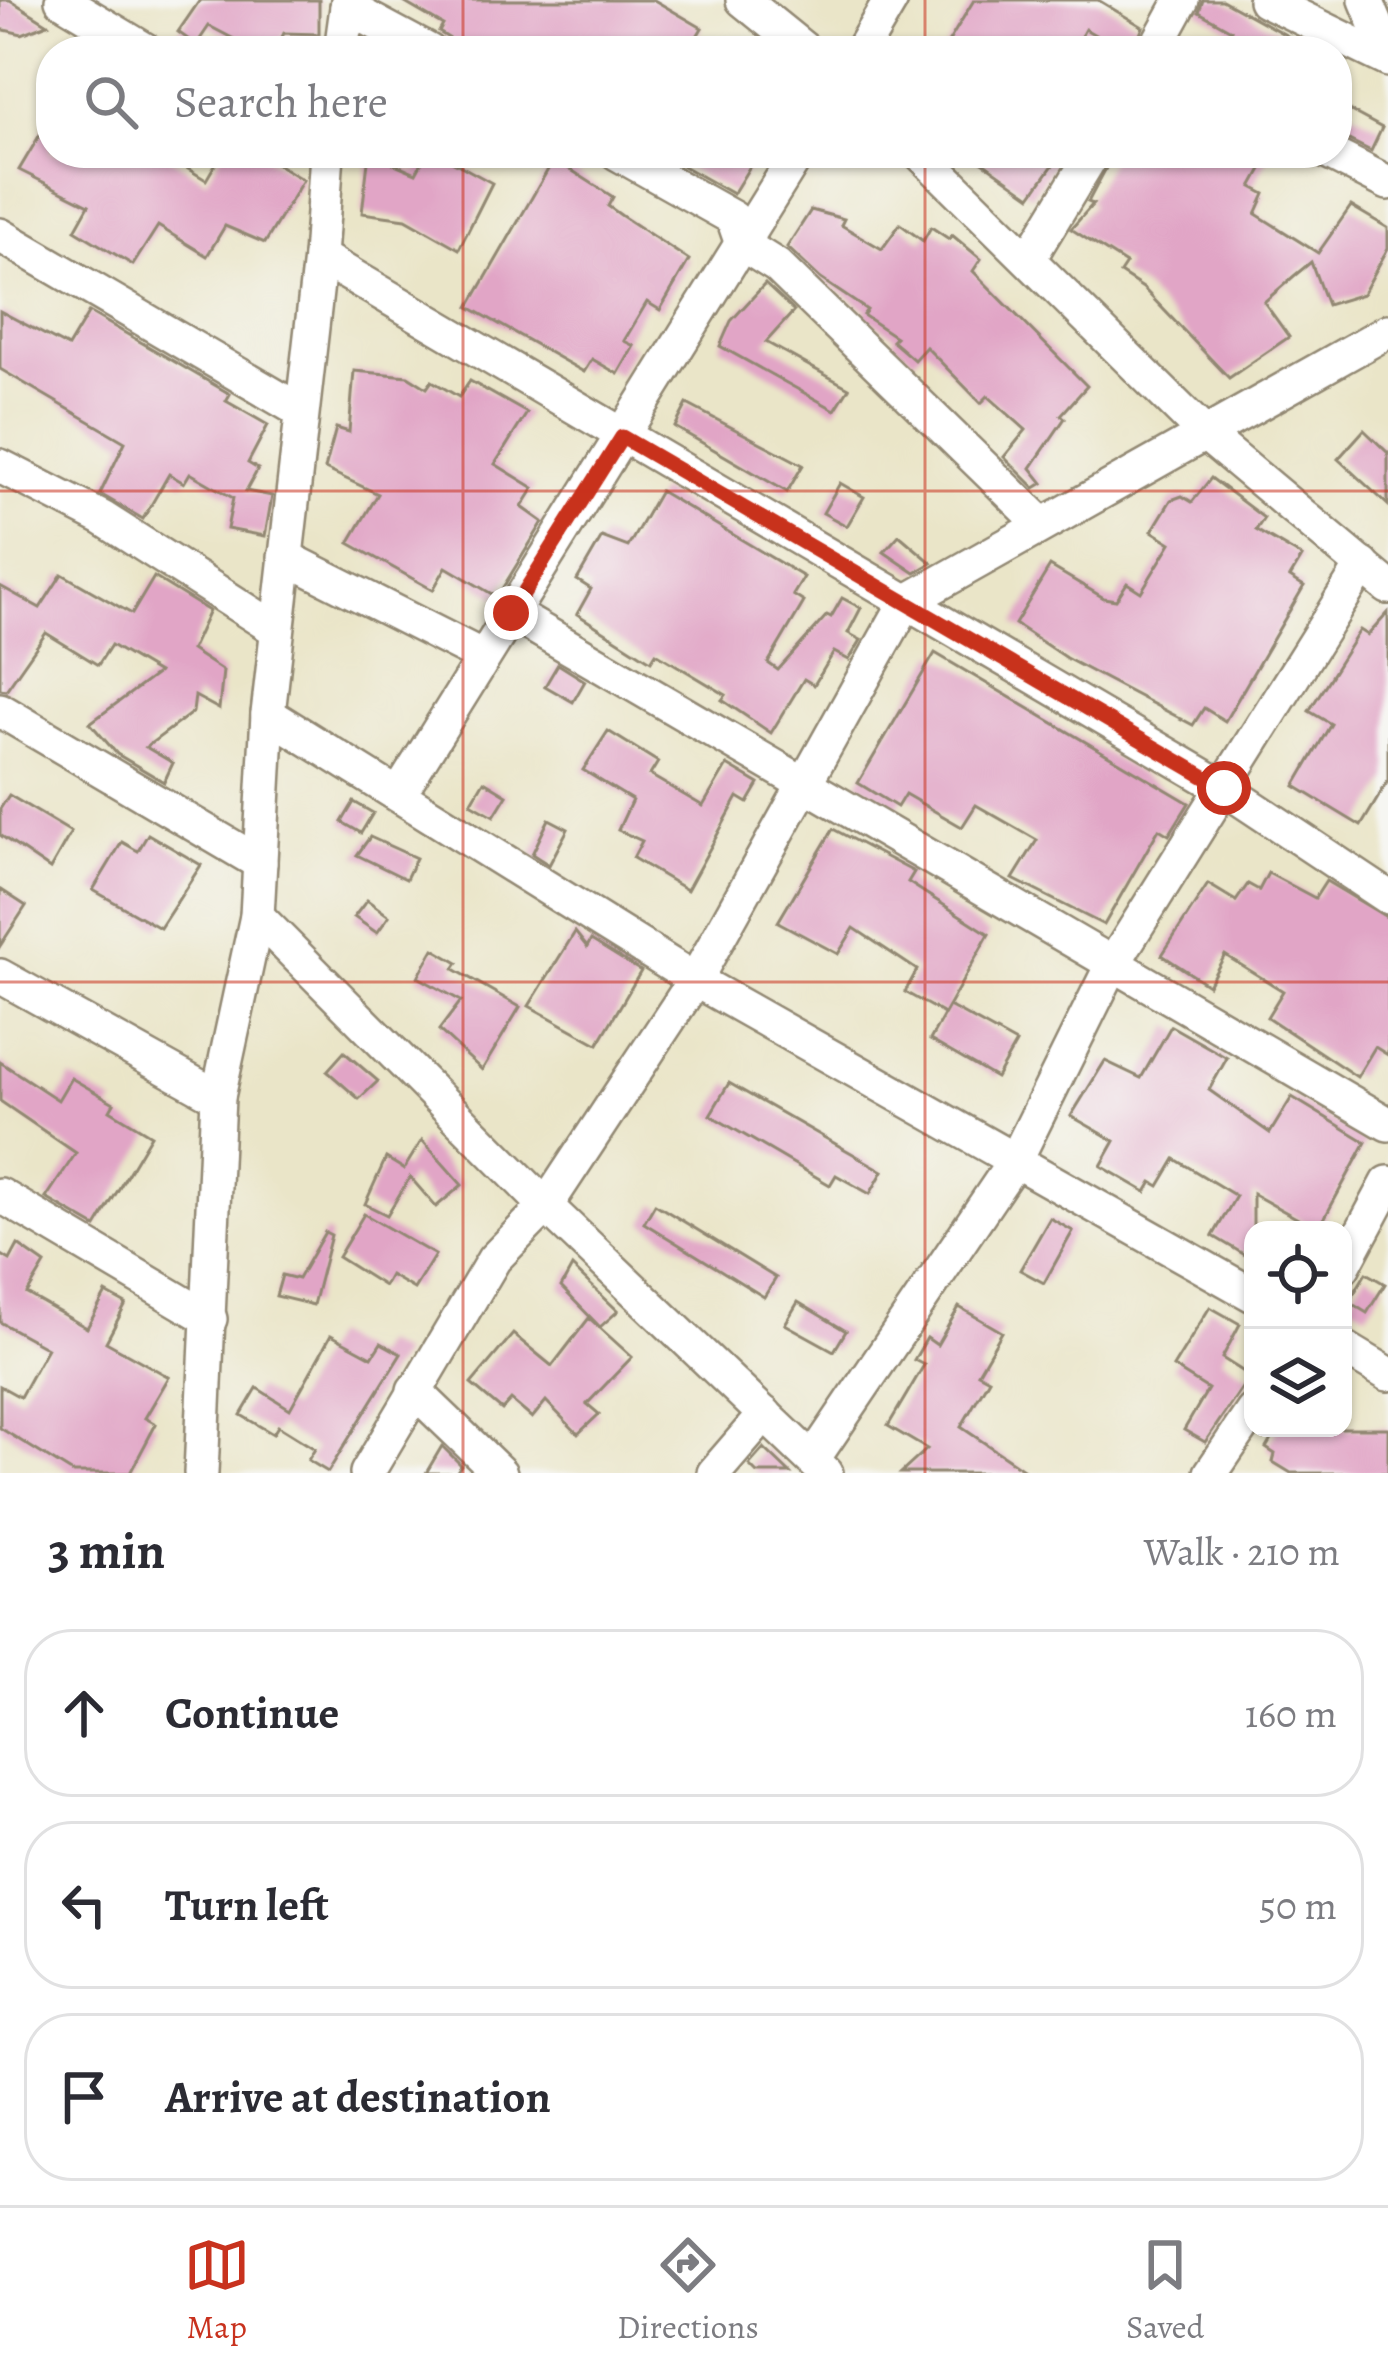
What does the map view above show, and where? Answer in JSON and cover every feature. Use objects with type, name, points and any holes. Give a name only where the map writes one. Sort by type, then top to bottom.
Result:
[{"type":"street","points":[[62,0],[122,36]]},
{"type":"street","points":[[742,0],[787,36]]},
{"type":"street","points":[[870,36],[891,0]]},
{"type":"street","points":[[1162,36],[1182,0]]},
{"type":"street","points":[[1265,0],[1344,36]]},
{"type":"street","points":[[1366,0],[1388,56]]},
{"type":"street","points":[[343,36],[347,3],[403,36]]},
{"type":"street","points":[[1352,40],[1388,56]]},
{"type":"street","points":[[1352,165],[1388,183]]},
{"type":"street","points":[[201,1473],[218,1097],[257,916],[268,714],[320,257],[323,168]]},
{"type":"street","points":[[644,168],[733,218],[742,244],[777,266],[1042,524]]},
{"type":"street","points":[[399,794],[789,168]]},
{"type":"street","points":[[257,916],[546,1206],[819,1466],[1016,1159],[1111,967],[1224,788],[1376,576],[1204,433],[936,168]]},
{"type":"street","points":[[1030,257],[1085,168]]},
{"type":"street","points":[[0,235],[299,410]]},
{"type":"street","points":[[320,257],[1224,788],[1388,897]]},
{"type":"street","points":[[367,1473],[494,1259],[546,1206],[695,980],[906,602],[1388,331]]},
{"type":"street","points":[[0,466],[103,518],[277,630]]},
{"type":"street","points":[[285,557],[483,657]]},
{"type":"street","points":[[511,613],[1111,967],[1388,1124]]},
{"type":"street","points":[[0,710],[260,863]]},
{"type":"street","points":[[268,714],[695,980],[1244,1290]]},
{"type":"street","points":[[0,976],[218,1097]]},
{"type":"street","points":[[1352,1250],[1388,1184]]},
{"type":"street","points":[[0,1196],[210,1319]]},
{"type":"street","points":[[1352,1353],[1388,1374]]},
{"type":"street","points":[[414,1390],[500,1473]]},
{"type":"street","points":[[714,1473],[765,1414]]},
{"type":"street","points":[[1211,1473],[1244,1425]]},
{"type":"building","points":[[0,0],[10,0],[48,24],[22,34],[0,29]]},
{"type":"building","points":[[200,0],[319,0],[319,34],[228,36],[209,26],[202,36],[178,32]]},
{"type":"building","points":[[400,0],[654,0],[702,28],[697,36],[445,36],[439,32],[443,25]]},
{"type":"building","points":[[974,0],[1098,0],[1143,27],[1139,36],[1097,36],[1085,29],[1081,36],[952,36]]},
{"type":"building","points":[[1203,0],[1222,0],[1288,36],[1228,36],[1231,30],[1199,12]]},
{"type":"building","points":[[1352,112],[1382,128],[1371,151],[1352,142]]},
{"type":"building","points":[[36,141],[36,168],[186,168],[206,180],[213,168],[283,168],[303,180],[265,243],[225,226],[207,256],[158,226],[133,265],[75,230],[89,205],[19,170]]},
{"type":"building","points":[[367,168],[404,168],[416,173],[419,168],[464,168],[492,183],[459,249],[406,219],[362,213]]},
{"type":"building","points":[[549,168],[568,168],[613,197],[608,206],[689,260],[660,310],[647,302],[624,341],[634,346],[618,374],[592,359],[584,372],[469,307]]},
{"type":"building","points":[[687,168],[749,168],[733,194]]},
{"type":"building","points":[[991,168],[1051,168],[1031,196]]},
{"type":"building","points":[[1106,168],[1263,168],[1252,187],[1265,194],[1256,214],[1318,253],[1351,206],[1388,228],[1388,248],[1363,294],[1327,305],[1311,262],[1264,302],[1289,337],[1229,378],[1143,288],[1120,273],[1126,264],[1071,229],[1093,204],[1088,202]]},
{"type":"building","points":[[811,210],[844,219],[841,225],[882,249],[900,224],[923,241],[931,227],[949,239],[952,235],[981,259],[973,271],[1087,386],[1061,415],[1065,418],[1031,468],[1043,483],[1035,488],[1004,457],[1026,430],[988,396],[981,403],[926,347],[914,360],[892,341],[896,337],[863,315],[867,310],[821,279],[787,247]]},
{"type":"building","points":[[765,284],[794,311],[766,342],[849,388],[835,410],[720,346],[731,321]]},
{"type":"building","points":[[0,311],[68,347],[89,312],[230,394],[226,401],[268,425],[248,463],[258,469],[246,491],[272,496],[265,536],[227,529],[233,498],[190,473],[184,483],[169,474],[143,519],[100,494],[125,442],[0,369]]},
{"type":"building","points":[[354,371],[408,376],[427,388],[432,381],[459,397],[470,381],[527,413],[495,464],[534,488],[522,507],[543,522],[497,597],[446,567],[433,590],[349,543],[378,494],[325,469],[336,428],[349,432]]},
{"type":"building","points":[[687,404],[803,465],[787,492],[675,427]]},
{"type":"building","points":[[1364,430],[1388,453],[1388,505],[1338,459]]},
{"type":"building","points":[[1211,478],[1264,518],[1256,530],[1302,557],[1290,577],[1304,586],[1225,721],[1204,708],[1193,725],[1066,658],[1015,624],[1050,566],[1104,598],[1116,600],[1127,583],[1141,592],[1171,543],[1152,531],[1171,500],[1182,496],[1192,502]]},
{"type":"building","points":[[840,483],[864,497],[847,526],[823,513]]},
{"type":"building","points":[[660,491],[804,577],[793,595],[804,602],[768,663],[778,670],[827,615],[831,617],[842,598],[861,608],[848,633],[861,640],[849,660],[834,652],[814,685],[804,679],[771,733],[722,700],[726,695],[656,653],[651,661],[577,614],[591,589],[577,580],[602,537],[628,547]]},
{"type":"building","points":[[899,535],[932,563],[915,573],[884,552]]},
{"type":"building","points":[[62,574],[132,614],[154,577],[209,611],[191,650],[223,671],[219,709],[195,696],[193,712],[146,747],[173,763],[164,782],[117,754],[90,723],[158,673],[111,645],[98,665],[46,633],[6,690],[0,689],[0,586],[40,608]]},
{"type":"building","points":[[1388,613],[1388,781],[1361,826],[1295,786],[1331,724],[1309,711],[1360,630],[1368,635]]},
{"type":"building","points":[[935,653],[1189,803],[1169,835],[1159,829],[1104,925],[1013,879],[1037,840],[976,805],[962,827],[905,794],[897,807],[858,783]]},
{"type":"building","points":[[558,664],[585,681],[573,702],[545,686]]},
{"type":"building","points":[[608,731],[658,762],[650,775],[703,806],[727,765],[759,784],[748,803],[738,797],[687,890],[633,858],[642,841],[618,830],[632,800],[583,770]]},
{"type":"building","points":[[484,781],[507,795],[494,816],[471,803]]},
{"type":"building","points":[[9,795],[71,832],[50,869],[0,835],[0,809]]},
{"type":"building","points":[[354,802],[373,813],[361,833],[342,822]]},
{"type":"building","points":[[549,819],[568,829],[549,865],[532,854]]},
{"type":"building","points":[[833,829],[914,872],[908,882],[989,934],[944,1014],[905,992],[917,970],[854,928],[838,954],[778,922]]},
{"type":"building","points":[[148,834],[201,865],[160,928],[93,890],[122,842],[138,851]]},
{"type":"building","points":[[370,837],[416,858],[406,879],[357,855]]},
{"type":"building","points":[[1268,873],[1315,898],[1326,881],[1388,918],[1388,1055],[1375,1047],[1357,1077],[1267,1017],[1283,991],[1225,955],[1208,985],[1162,955],[1208,884],[1236,901],[1248,884],[1259,890]]},
{"type":"building","points":[[0,889],[26,906],[0,946]]},
{"type":"building","points":[[367,900],[389,916],[377,933],[354,917]]},
{"type":"building","points":[[575,932],[587,947],[591,940],[641,971],[598,1044],[529,1006]]},
{"type":"building","points":[[434,949],[458,963],[454,969],[520,1007],[482,1070],[439,1030],[461,1001],[418,977]]},
{"type":"building","points":[[949,1006],[1016,1043],[996,1078],[930,1040]]},
{"type":"building","points":[[1171,1026],[1227,1058],[1209,1090],[1270,1133],[1292,1097],[1366,1142],[1323,1221],[1302,1221],[1253,1194],[1253,1221],[1244,1221],[1244,1254],[1213,1236],[1236,1196],[1175,1159],[1159,1186],[1152,1182],[1146,1192],[1101,1166],[1115,1141],[1071,1116],[1105,1061],[1141,1078]]},
{"type":"building","points":[[344,1052],[378,1081],[359,1099],[327,1071]]},
{"type":"building","points":[[0,1062],[58,1100],[71,1078],[114,1103],[110,1110],[151,1135],[96,1227],[46,1198],[76,1153],[0,1101]]},
{"type":"building","points":[[729,1083],[883,1171],[870,1194],[836,1175],[830,1185],[710,1115]]},
{"type":"building","points":[[422,1140],[462,1185],[436,1207],[410,1177],[387,1215],[365,1204],[386,1158],[404,1169]]},
{"type":"building","points":[[655,1204],[776,1278],[764,1297],[644,1223]]},
{"type":"building","points":[[364,1214],[435,1255],[414,1289],[390,1275],[384,1286],[338,1257]]},
{"type":"building","points":[[1050,1218],[1073,1231],[1044,1283],[1020,1270]]},
{"type":"building","points":[[325,1232],[331,1235],[313,1305],[276,1296],[282,1275],[298,1279]]},
{"type":"building","points":[[18,1245],[45,1264],[27,1294],[87,1328],[106,1293],[126,1304],[106,1342],[169,1377],[145,1418],[156,1424],[130,1473],[73,1473],[0,1428],[0,1386],[20,1397],[47,1348],[0,1322],[0,1254],[10,1260]]},
{"type":"building","points":[[572,1267],[618,1311],[600,1327],[561,1287]]},
{"type":"building","points":[[1366,1273],[1385,1284],[1367,1313],[1352,1304]]},
{"type":"building","points":[[798,1302],[846,1331],[834,1351],[785,1324]]},
{"type":"building","points":[[959,1307],[1002,1332],[978,1373],[989,1379],[961,1427],[1029,1473],[901,1473],[927,1449],[888,1426],[924,1365],[914,1360],[927,1338],[937,1345]]},
{"type":"building","points":[[1210,1307],[1240,1324],[1222,1358],[1244,1372],[1244,1385],[1205,1442],[1184,1430],[1208,1389],[1173,1367]]},
{"type":"building","points":[[589,1318],[632,1357],[587,1404],[599,1414],[578,1434],[546,1401],[532,1418],[511,1400],[502,1410],[471,1384],[513,1334],[552,1366]]},
{"type":"building","points":[[331,1335],[372,1357],[381,1343],[401,1354],[328,1472],[308,1460],[315,1449],[278,1426],[273,1434],[241,1415],[257,1388],[290,1409]]},
{"type":"building","points":[[1352,1428],[1388,1428],[1388,1473],[1291,1473],[1273,1462],[1275,1454],[1266,1448],[1273,1437],[1352,1437]]},
{"type":"building","points":[[442,1446],[461,1465],[456,1473],[426,1473]]},
{"type":"building","points":[[764,1448],[790,1473],[757,1473],[749,1465]]},
{"type":"route","points":[[511,613],[622,437],[1224,788]]}]
